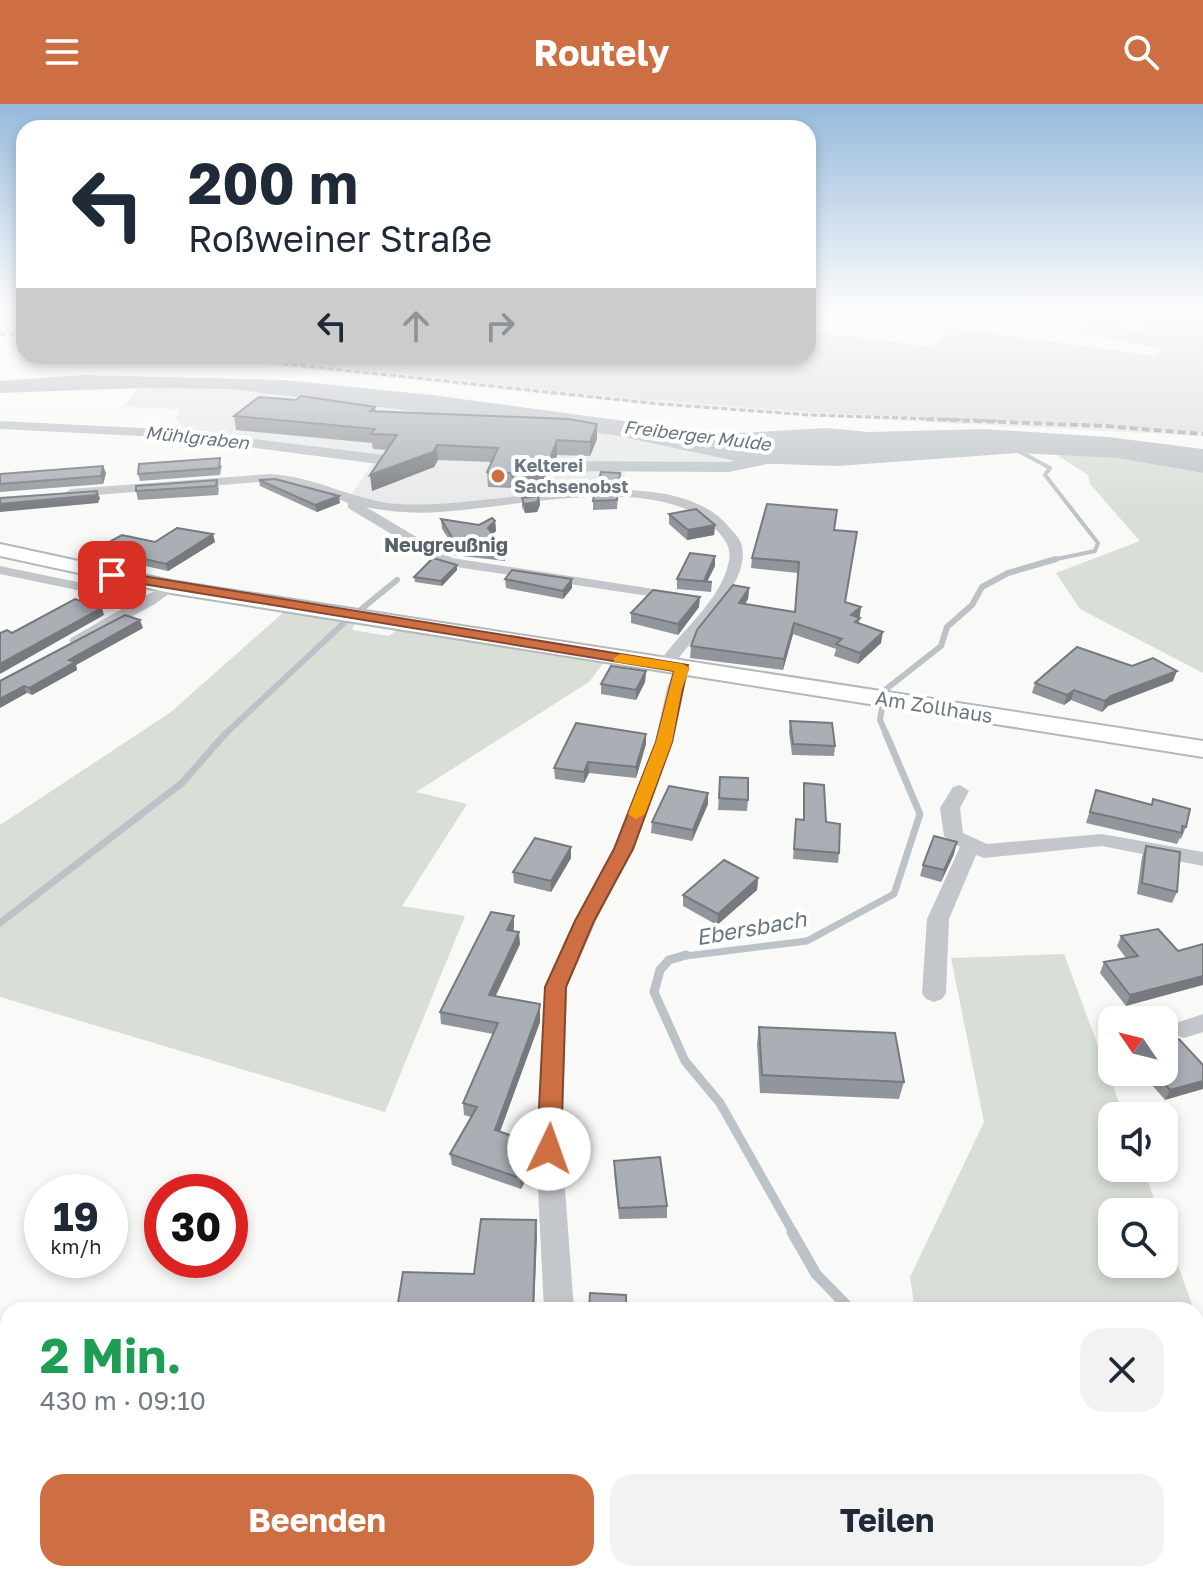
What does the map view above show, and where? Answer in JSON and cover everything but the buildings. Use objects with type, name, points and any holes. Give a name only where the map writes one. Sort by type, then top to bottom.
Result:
[{"type":"main road","name":"Am Zollhaus","points":[[0,550],[171,587],[1203,749]]},
{"type":"street","points":[[64,494],[277,478],[315,485],[343,497],[448,562],[699,599]]},
{"type":"street","points":[[343,497],[418,509],[579,494],[661,497],[696,508],[725,528],[736,545],[730,580],[699,599],[674,667],[675,688],[664,742],[623,849],[585,921],[556,987],[549,1149],[559,1302]]},
{"type":"street","points":[[0,570],[150,601]]},
{"type":"street","points":[[68,646],[171,587]]},
{"type":"street","points":[[960,791],[952,799],[950,822],[954,836],[970,847],[984,851],[1102,840],[1203,859]]},
{"type":"street","points":[[934,993],[933,959],[938,919],[970,847]]},
{"type":"shaded area","points":[[396,378],[437,378],[606,396],[810,412],[1171,428],[1203,432],[1203,436],[808,416],[602,400]]},
{"type":"shaded area","points":[[437,378],[1203,378],[1203,432],[810,412],[606,396]]},
{"type":"shaded area","points":[[139,388],[230,389],[332,399],[613,435],[741,462],[727,466],[624,464],[626,491],[577,491],[418,507],[350,497],[376,457],[186,433],[176,418],[181,409],[123,407]]},
{"type":"shaded area","points":[[1055,454],[1117,458],[1203,473],[1203,673],[1080,609],[1056,573],[1140,541],[1090,484],[1088,475]]},
{"type":"shaded area","points":[[286,610],[356,622],[352,630],[389,636],[398,629],[605,661],[589,682],[416,792],[467,804],[402,906],[465,916],[385,1112],[0,997],[0,825],[171,712]]},
{"type":"shaded area","points":[[1064,954],[1098,1046],[1098,1086],[1113,1086],[1119,1102],[1098,1102],[1098,1182],[1148,1182],[1154,1198],[1098,1198],[1098,1278],[1178,1278],[1178,1265],[1191,1302],[914,1302],[910,1277],[984,1122],[951,958]]},
{"type":"water","name":"Freiberger Mulde","points":[[41,378],[284,380],[432,395],[721,434],[826,428],[869,432],[984,429],[1108,437],[1203,449],[1203,473],[1117,458],[1019,453],[837,466],[745,463],[613,435],[230,389],[139,388],[0,393],[0,381]]},
{"type":"waterway","name":"Mühlgraben","points":[[0,425],[181,434],[393,461]]},
{"type":"waterway","name":"Ebersbach","points":[[1013,448],[1050,468],[1045,475],[1098,543],[1095,551],[1054,559]]},
{"type":"waterway","name":"Mühlgraben","points":[[543,466],[729,467],[780,457]]},
{"type":"waterway","name":"Ebersbach","points":[[887,736],[880,720],[885,690],[941,646],[947,627],[972,605],[982,587],[1008,573],[1054,559]]},
{"type":"waterway","name":"Ebersbach","points":[[1047,561],[1054,559]]},
{"type":"waterway","points":[[359,611],[397,580]]},
{"type":"waterway","points":[[224,735],[346,621]]},
{"type":"waterway","name":"Ebersbach","points":[[680,957],[807,941],[894,894],[920,814],[886,734]]},
{"type":"waterway","points":[[0,923],[182,783],[224,735]]},
{"type":"waterway","name":"Ebersbach","points":[[680,957],[686,955]]},
{"type":"waterway","name":"Ebersbach","points":[[680,957],[669,960],[660,970],[654,992],[685,1061],[720,1103],[794,1234]]},
{"type":"waterway","name":"Ebersbach","points":[[792,1232],[816,1274],[843,1302]]},
{"type":"railway","points":[[416,378],[659,404],[809,415],[999,421]]},
{"type":"railway","points":[[926,419],[1105,426],[1203,434]]},
{"type":"slow traffic","points":[[620,659],[683,668],[675,688],[664,742],[636,814]]},
{"type":"place","name":"Kelterei Sachsenobst","points":[[498,476]]},
{"type":"district","name":"Neugreußnig","points":[[446,545]]},
{"type":"route","points":[[112,575],[683,668],[675,688],[664,742],[623,849],[585,921],[556,987],[549,1149]]}]
